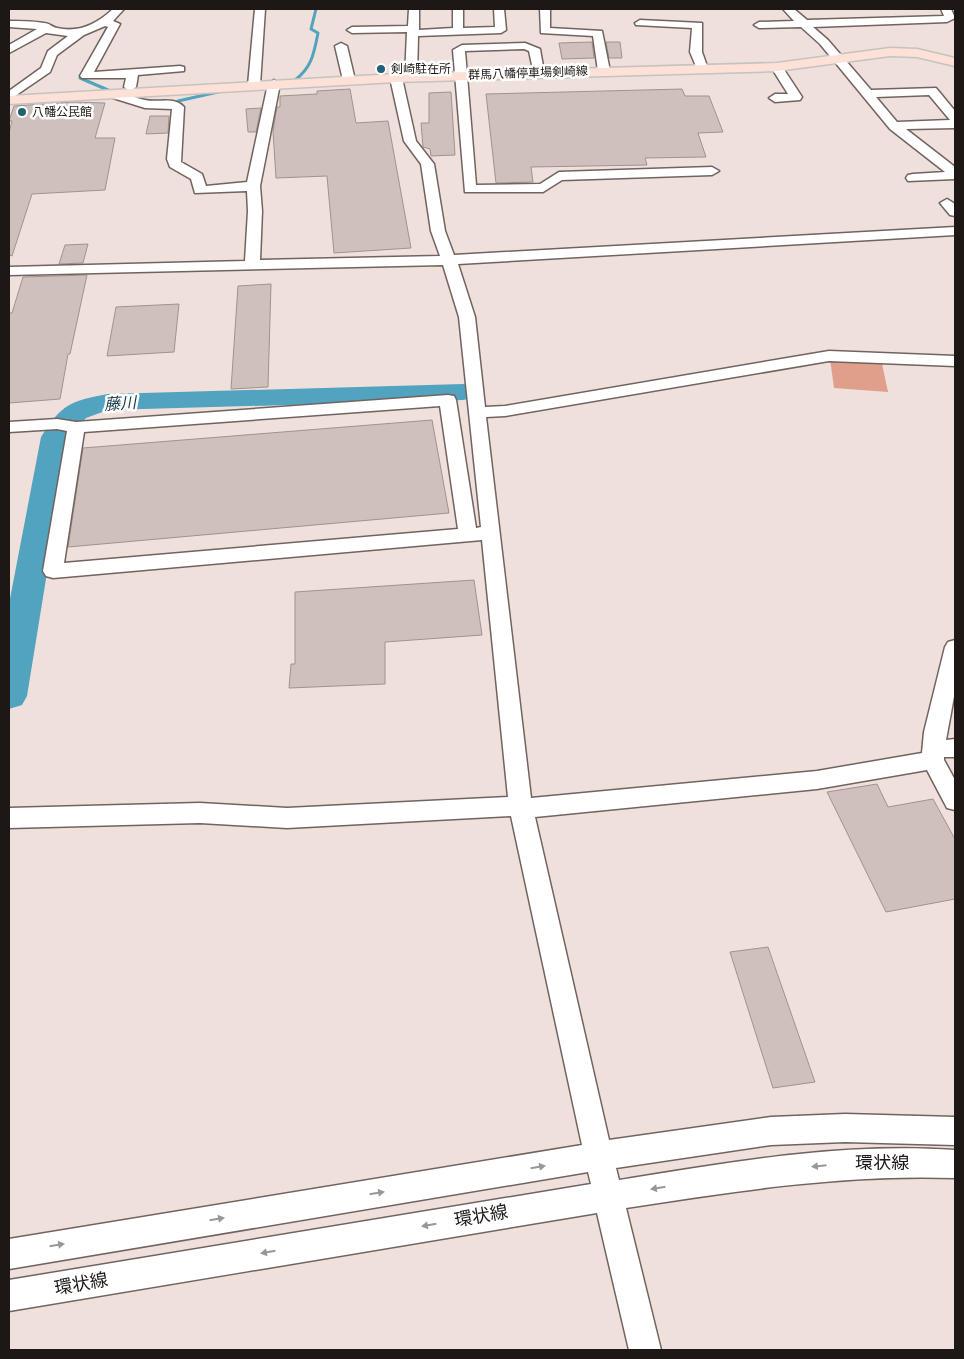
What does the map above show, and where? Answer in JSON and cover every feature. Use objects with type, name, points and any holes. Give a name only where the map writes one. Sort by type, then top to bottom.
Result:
[{"type":"main road","name":"群馬八幡停車場剣崎線","points":[[9,98],[123,95],[254,85],[404,77],[777,67],[878,52],[906,52],[955,62]]},
{"type":"street","points":[[9,98],[37,77],[49,65],[52,53],[80,33],[104,23],[119,9]]},
{"type":"street","points":[[254,85],[260,9]]},
{"type":"street","points":[[414,9],[413,31],[404,77],[410,141],[427,164],[438,231],[450,260],[467,317],[489,533],[521,809],[645,1350]]},
{"type":"street","points":[[458,9],[458,31]]},
{"type":"street","points":[[352,30],[501,30],[499,9]]},
{"type":"street","points":[[545,9],[546,31],[598,33],[604,71]]},
{"type":"street","points":[[788,9],[824,42],[894,126],[955,174]]},
{"type":"street","points":[[838,9],[852,24]]},
{"type":"street","points":[[759,25],[852,24],[947,19],[951,14]]},
{"type":"street","points":[[640,23],[677,20],[699,21],[696,52],[702,69]]},
{"type":"street","points":[[104,23],[114,24],[86,76],[180,69]]},
{"type":"street","points":[[9,24],[45,26],[44,29]]},
{"type":"street","points":[[9,50],[44,29],[63,33],[80,33]]},
{"type":"street","points":[[341,46],[349,80]]},
{"type":"street","points":[[538,72],[534,49],[525,46],[462,48],[459,50],[470,189],[543,188],[560,176],[712,171]]},
{"type":"street","points":[[775,98],[796,97],[777,67]]},
{"type":"street","points":[[132,74],[123,95],[145,104],[172,104],[178,107],[173,159],[175,164],[198,177],[200,190],[253,186]]},
{"type":"street","points":[[18,77],[37,77]]},
{"type":"street","points":[[252,265],[255,211],[253,186],[274,84]]},
{"type":"street","points":[[867,94],[932,91],[955,118]]},
{"type":"street","points":[[894,126],[955,124]]},
{"type":"street","points":[[913,178],[955,174]]},
{"type":"street","points":[[9,271],[450,260],[955,232]]},
{"type":"street","points":[[477,412],[505,411],[829,356],[955,361]]},
{"type":"street","points":[[9,427],[57,424],[76,427],[448,400],[468,534]]},
{"type":"street","points":[[76,427],[53,572],[489,533]]},
{"type":"street","points":[[955,647],[935,732],[955,801]]},
{"type":"street","points":[[9,818],[200,813],[287,818],[510,806],[521,809],[817,780],[941,752]]},
{"type":"street","name":"環状線","points":[[9,1254],[600,1156],[771,1131],[845,1128],[955,1131]]},
{"type":"street","name":"環状線","points":[[9,1296],[609,1196],[782,1170],[849,1163],[955,1164]]},
{"type":"shaded area","points":[[830,359],[881,359],[888,392],[834,388]]},
{"type":"building","points":[[592,42],[594,58],[562,59],[559,43]]},
{"type":"building","points":[[606,42],[620,42],[622,58],[609,58]]},
{"type":"building","points":[[350,89],[356,123],[388,121],[411,248],[334,253],[327,176],[276,178],[273,131],[277,107],[280,107],[280,96],[317,94],[317,91]]},
{"type":"building","points":[[682,89],[685,96],[709,96],[723,132],[698,133],[706,157],[645,158],[647,165],[531,167],[533,182],[496,183],[486,94]]},
{"type":"building","points":[[451,92],[455,155],[431,156],[430,149],[423,147],[421,123],[429,123],[429,93]]},
{"type":"building","points":[[73,102],[105,103],[95,138],[115,138],[105,190],[32,194],[12,256],[9,255],[9,133],[12,121],[9,121],[14,106]]},
{"type":"building","points":[[261,108],[256,132],[248,132],[246,109]]},
{"type":"building","points":[[150,116],[169,116],[168,133],[146,134]]},
{"type":"building","points":[[88,244],[83,263],[59,264],[65,245]]},
{"type":"building","points":[[87,275],[70,354],[68,354],[60,399],[9,403],[9,313],[12,313],[23,277]]},
{"type":"building","points":[[271,284],[268,387],[231,389],[238,286]]},
{"type":"building","points":[[179,304],[174,352],[107,356],[116,307]]},
{"type":"building","points":[[432,420],[449,513],[68,547],[83,448]]},
{"type":"building","points":[[474,580],[482,635],[385,642],[385,684],[289,688],[291,664],[295,664],[295,592]]},
{"type":"building","points":[[877,784],[888,807],[933,799],[955,839],[955,899],[886,912],[827,792]]},
{"type":"building","points":[[768,947],[815,1082],[773,1088],[730,952]]},
{"type":"waterway","points":[[295,80],[309,65],[313,53],[318,33],[311,29],[316,9]]},
{"type":"waterway","points":[[111,21],[80,78],[115,93]]},
{"type":"waterway","points":[[178,101],[218,92]]},
{"type":"waterway","name":"藤川","points":[[9,696],[55,437],[66,421],[76,412],[89,406],[108,402],[463,392]]},
{"type":"place","name":"剣崎駐在所","points":[[381,69]]},
{"type":"place","name":"八幡公民館","points":[[22,112]]}]
